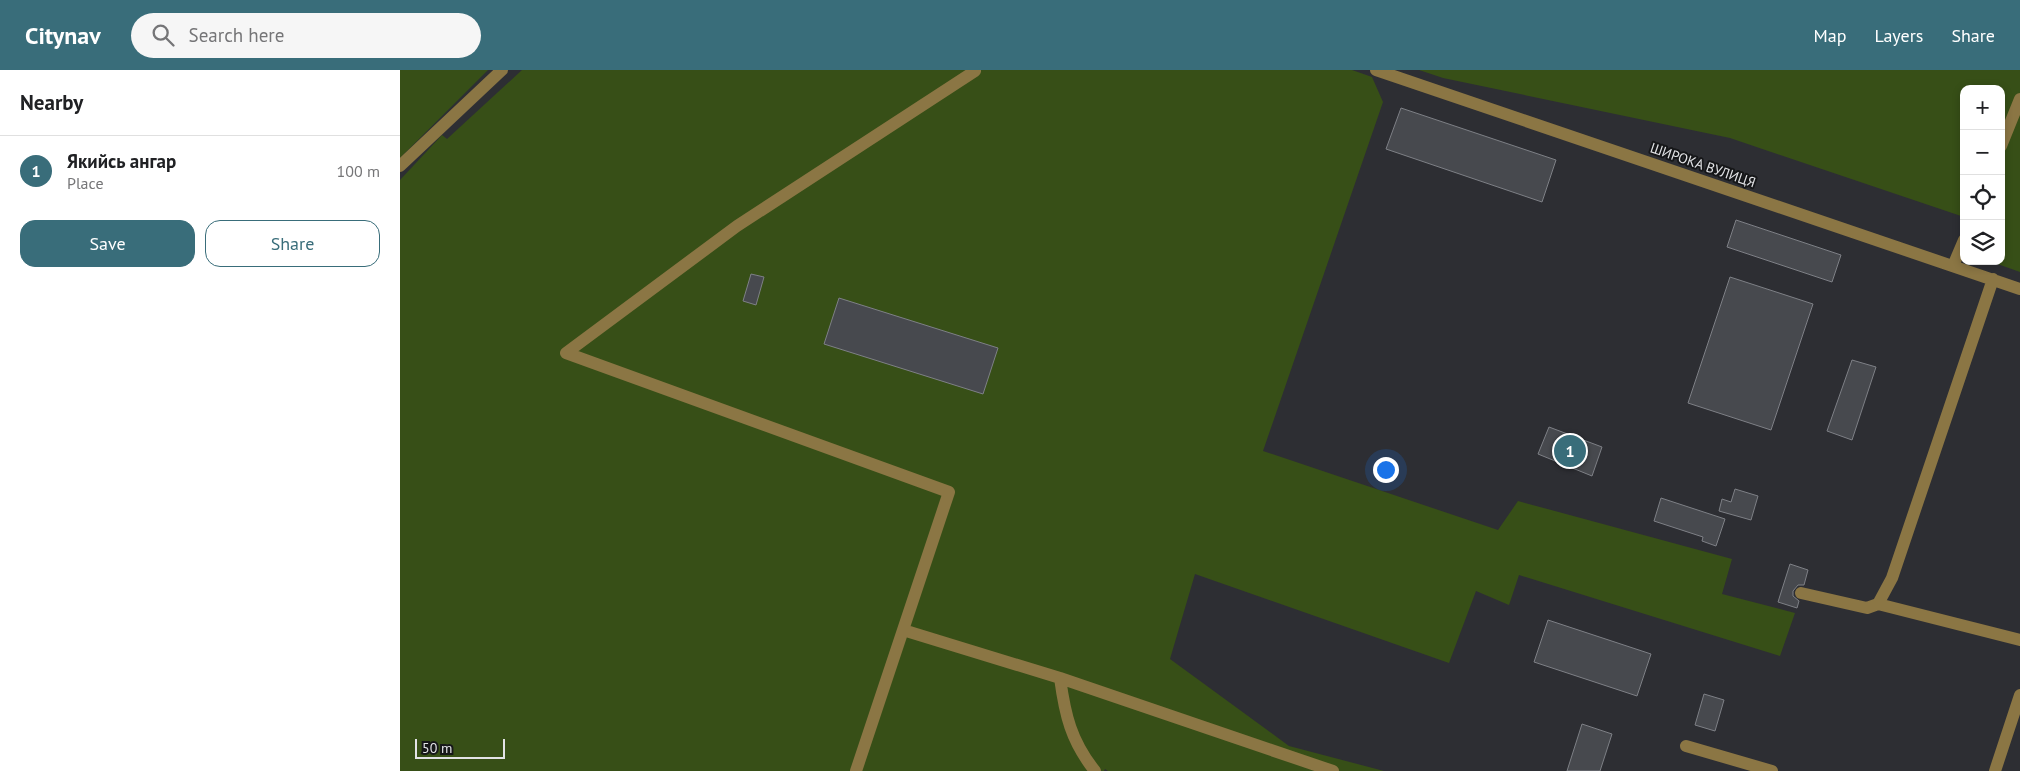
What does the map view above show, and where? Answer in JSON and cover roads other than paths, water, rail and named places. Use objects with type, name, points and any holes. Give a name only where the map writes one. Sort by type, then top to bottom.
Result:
[{"type":"street","points":[[400,166],[502,70]]},
{"type":"street","name":"ШИРОКА ВУЛИЦЯ","points":[[1376,70],[2020,288]]},
{"type":"street","points":[[856,771],[949,492],[566,353],[738,226],[974,71]]},
{"type":"street","points":[[2018,104],[2020,123]]},
{"type":"street","points":[[2005,136],[2018,104]]},
{"type":"street","points":[[1954,266],[1960,250]]},
{"type":"street","points":[[1878,604],[1892,578],[1993,279]]},
{"type":"street","points":[[1801,593],[1867,608],[1878,604],[2020,640]]},
{"type":"street","points":[[903,630],[1060,678],[1333,771]]},
{"type":"street","points":[[1060,678],[1070,730],[1084,757],[1095,771]]},
{"type":"street","points":[[1995,771],[2020,695]]},
{"type":"street","points":[[1686,746],[1742,767],[1772,771]]},
{"type":"place","name":"Якийсь ангар","points":[[1570,451]]}]
